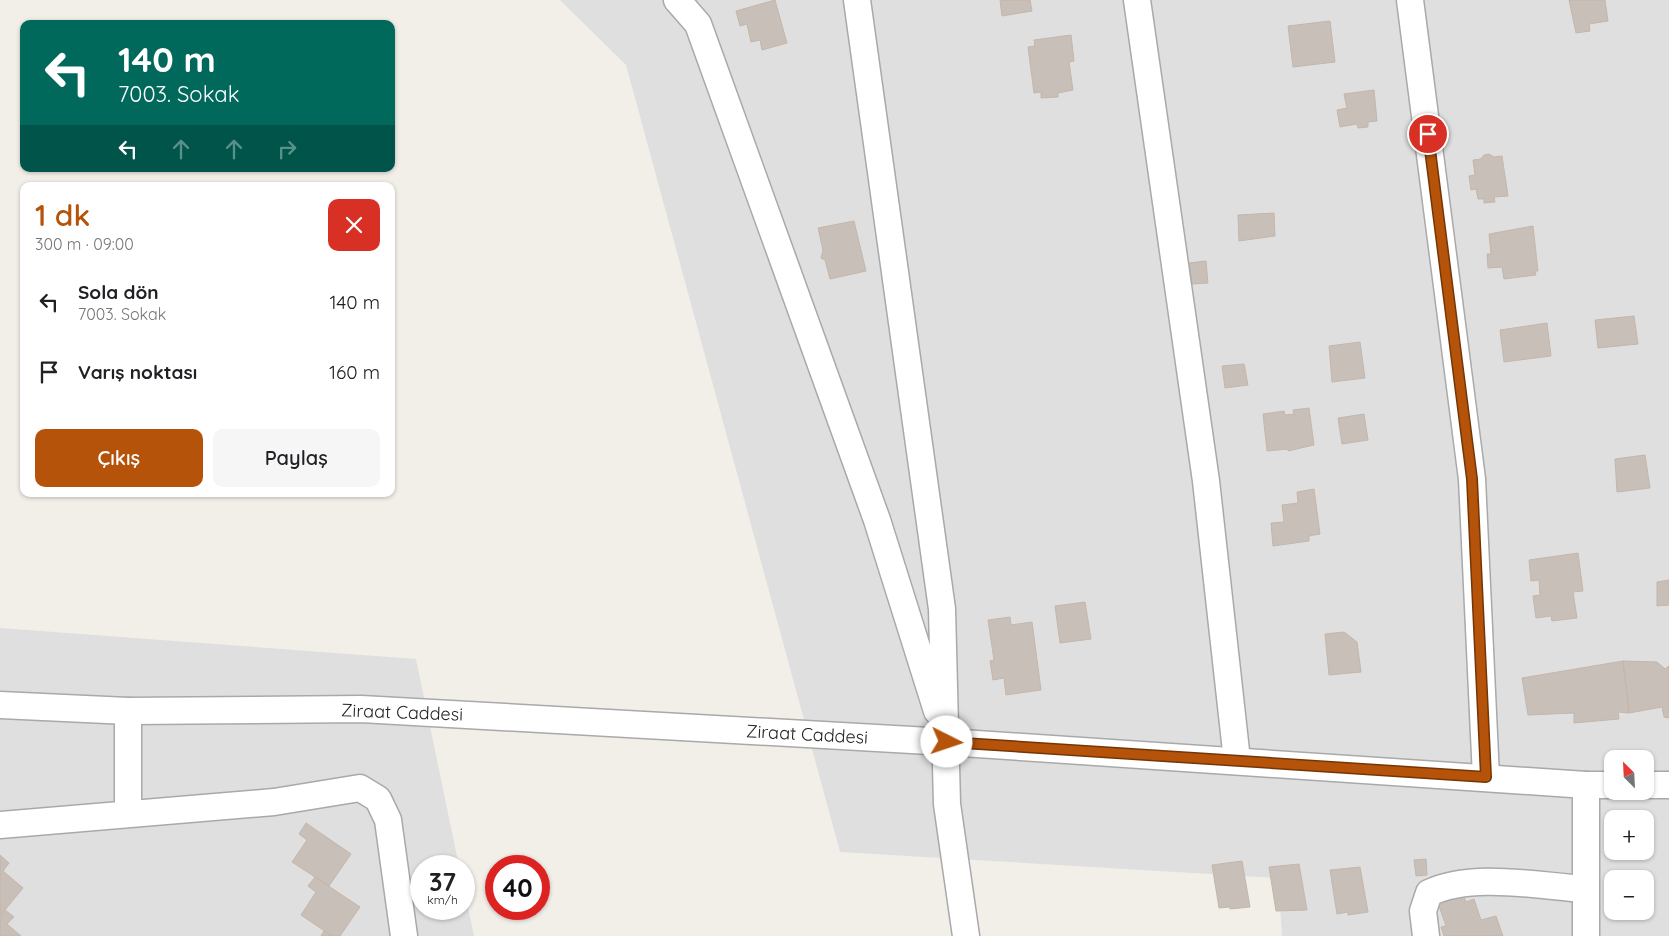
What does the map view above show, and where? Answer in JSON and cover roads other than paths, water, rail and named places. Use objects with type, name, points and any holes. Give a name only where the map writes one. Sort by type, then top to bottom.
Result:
[{"type":"street","points":[[677,0],[698,24],[877,520],[947,742]]},
{"type":"street","points":[[857,0],[942,609],[947,742],[947,804],[966,936]]},
{"type":"street","points":[[1137,0],[1206,481],[1237,760]]},
{"type":"street","points":[[1410,0],[1472,479],[1486,777]]},
{"type":"street","name":"Ziraat Caddesi","points":[[0,705],[128,711],[361,709],[947,742],[1604,785]]},
{"type":"street","points":[[128,711],[128,813]]},
{"type":"street","points":[[1586,785],[1586,936]]},
{"type":"street","points":[[1654,785],[1669,785]]},
{"type":"street","points":[[0,825],[274,802],[360,788],[378,799],[388,820],[404,936]]},
{"type":"street","points":[[1426,936],[1424,911],[1429,893],[1444,885],[1478,881],[1585,889]]}]
